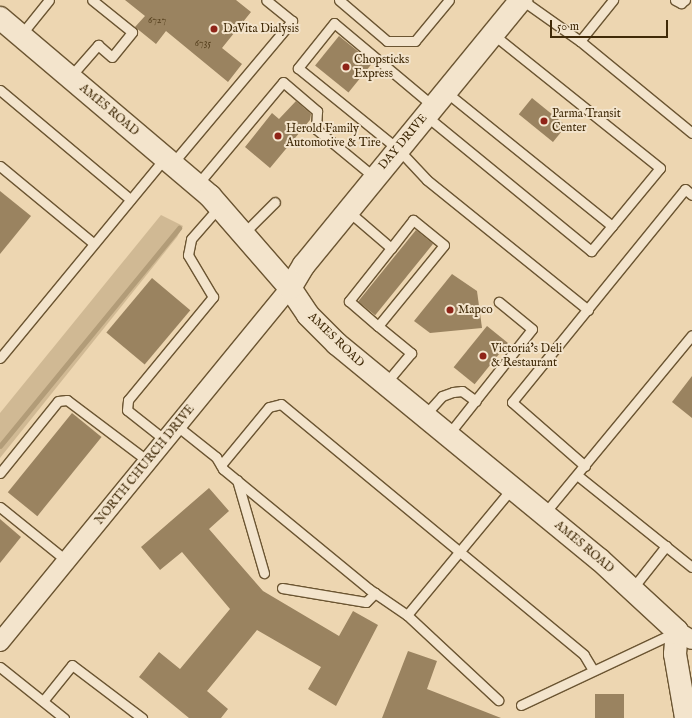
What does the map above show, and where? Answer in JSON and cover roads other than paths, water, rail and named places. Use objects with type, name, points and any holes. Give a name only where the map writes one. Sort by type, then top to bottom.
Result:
[{"type":"street","name":"DAY DRIVE","points":[[290,288],[304,265],[374,177],[435,105],[492,34],[522,0]]},
{"type":"street","name":"AMES ROAD","points":[[0,18],[197,185],[219,206],[290,288],[304,309],[328,335],[384,385],[544,514],[685,636]]},
{"type":"street","name":"NORTH CHURCH DRIVE","points":[[0,642],[290,288]]},
{"type":"street","points":[[685,636],[675,654],[686,682],[686,718]]},
{"type":"lane","points":[[20,36],[49,0]]},
{"type":"lane","points":[[70,77],[98,45],[112,57],[132,32],[92,0]]},
{"type":"lane","points":[[0,358],[130,199],[168,161],[292,21],[266,0]]},
{"type":"lane","points":[[338,0],[387,42],[415,41],[449,0]]},
{"type":"lane","points":[[522,0],[580,41],[692,133]]},
{"type":"lane","points":[[580,41],[613,0]]},
{"type":"lane","points":[[675,0],[680,2],[685,0]]},
{"type":"lane","points":[[492,34],[660,168],[591,251],[435,105],[334,23],[298,68],[398,149],[427,180],[588,310]]},
{"type":"lane","points":[[197,185],[283,82],[317,110],[316,129],[374,177]]},
{"type":"lane","points":[[0,90],[130,199]]},
{"type":"lane","points":[[435,105],[612,226]]},
{"type":"lane","points":[[0,166],[93,243]]},
{"type":"lane","points":[[585,466],[512,402],[685,190],[692,195]]},
{"type":"lane","points":[[243,234],[275,202]]},
{"type":"lane","points":[[165,440],[126,410],[128,400],[213,297],[188,255],[191,239],[219,206]]},
{"type":"lane","points":[[348,211],[391,248]]},
{"type":"lane","points":[[378,326],[444,245],[413,220],[348,301],[378,326],[411,353],[384,385]]},
{"type":"lane","points":[[448,436],[532,329],[499,302]]},
{"type":"lane","points":[[544,514],[692,336]]},
{"type":"lane","points":[[424,417],[442,396],[453,392],[462,391],[476,401]]},
{"type":"lane","points":[[0,473],[58,401],[67,400],[148,461]]},
{"type":"lane","points":[[221,465],[269,407],[281,404],[584,655],[593,670]]},
{"type":"lane","points":[[177,426],[216,457],[221,465],[237,480],[375,594],[407,615],[498,700]]},
{"type":"lane","points":[[577,475],[692,567]]},
{"type":"lane","points":[[237,480],[264,574]]},
{"type":"lane","points":[[407,615],[512,488]]},
{"type":"lane","points":[[0,507],[67,560]]},
{"type":"lane","points":[[632,589],[666,546]]},
{"type":"lane","points":[[282,588],[366,602],[375,594]]},
{"type":"lane","points":[[521,705],[593,670],[685,636]]},
{"type":"lane","points":[[43,701],[72,665],[142,718]]},
{"type":"lane","points":[[0,667],[64,718]]},
{"type":"waterway","points":[[0,446],[179,228]]},
{"type":"place","name":"DaVita Dialysis","points":[[214,29]]},
{"type":"place","name":"Chopsticks Express","points":[[346,67]]},
{"type":"place","name":"Parma Transit Center","points":[[544,121]]},
{"type":"place","name":"Herold Family Automotive & Tire","points":[[278,136]]},
{"type":"place","name":"Mapco","points":[[450,310]]},
{"type":"place","name":"Victoria's Deli & Restaurant","points":[[483,356]]}]
